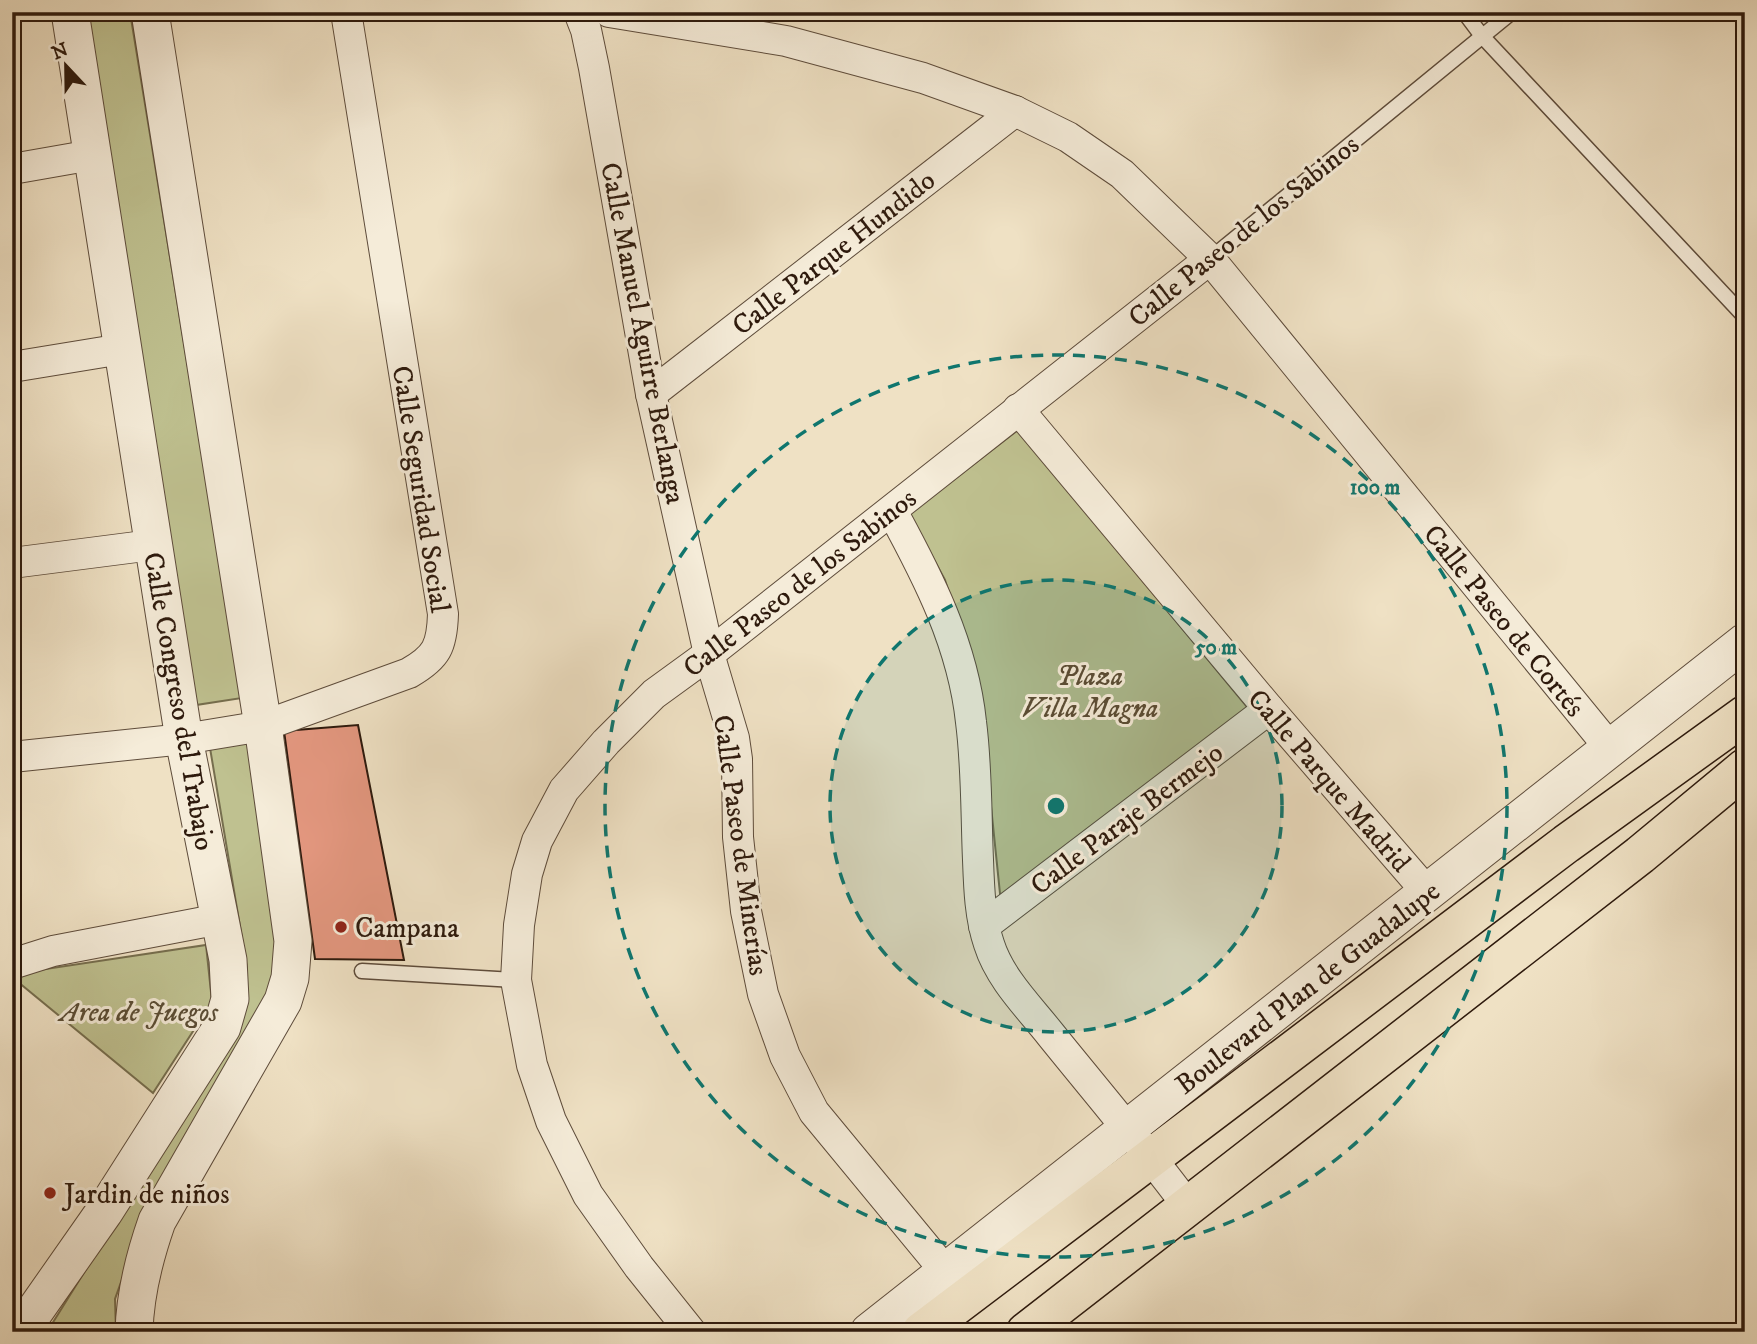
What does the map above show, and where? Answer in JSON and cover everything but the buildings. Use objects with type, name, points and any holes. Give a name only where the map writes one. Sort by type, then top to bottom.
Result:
[{"type":"main road","points":[[1640,855],[1745,706]]},
{"type":"main road","name":"Boulevard Plan de Guadalupe","points":[[921,1332],[1566,844],[1731,726]]},
{"type":"main road","points":[[1026,1332],[1640,855],[1745,768]]},
{"type":"street","name":"Calle Congreso del Trabajo","points":[[20,1332],[104,1212],[222,1027],[230,999],[228,960],[184,739],[152,545],[70,12]]},
{"type":"street","points":[[134,1332],[135,1300],[156,1221],[274,1021],[290,978],[293,941],[263,726],[150,12]]},
{"type":"street","name":"Calle Seguridad Social","points":[[12,757],[184,739],[263,726],[409,673],[428,662],[439,646],[443,632],[443,614],[346,12]]},
{"type":"street","name":"Calle Manuel Aguirre Berlanga","points":[[579,12],[586,30],[594,68],[651,394],[709,654]]},
{"type":"street","name":"Calle Paseo de Cortés","points":[[609,12],[786,41],[923,78],[1015,111],[1068,137],[1122,174],[1210,259],[1610,748]]},
{"type":"street","name":"Calle Parque Hundido","points":[[651,394],[1015,111]]},
{"type":"street","points":[[12,169],[92,155]]},
{"type":"street","name":"Calle Paseo de los Sabinos","points":[[691,1332],[639,1267],[588,1195],[551,1121],[532,1065],[516,980],[519,925],[527,874],[537,841],[564,790],[606,742],[654,694],[892,511],[1210,259]]},
{"type":"street","points":[[12,367],[122,349]]},
{"type":"street","name":"Calle Parque Madrid","points":[[1018,409],[1269,709],[1427,892]]},
{"type":"street","points":[[892,511],[928,576],[948,625],[961,671],[971,722],[979,885],[984,926],[994,956],[1020,998],[1151,1157],[1187,1205]]},
{"type":"street","points":[[12,563],[152,545]]},
{"type":"street","name":"Boulevard Plan de Guadalupe","points":[[869,1332],[1745,642]]},
{"type":"street","name":"Calle Paseo de Minerías","points":[[709,654],[734,738],[737,759],[738,837],[746,911],[763,994],[785,1056],[814,1112],[946,1272]]},
{"type":"street","name":"Calle Paraje Bermejo","points":[[984,926],[1269,709]]},
{"type":"street","points":[[12,964],[53,951],[220,919]]},
{"type":"lane","points":[[1464,12],[1482,36],[1745,317]]},
{"type":"lane","name":"Calle Paseo de los Sabinos","points":[[1210,259],[1512,12]]},
{"type":"lane","points":[[362,971],[516,980]]},
{"type":"green space","points":[[86,12],[130,12],[242,698],[196,705]]},
{"type":"green space","name":"Plaza Villa Magna","points":[[1018,430],[1248,708],[1001,903],[979,690],[945,580],[909,514]]},
{"type":"green space","points":[[257,733],[281,917],[277,977],[144,1218],[115,1299],[116,1332],[47,1332],[177,1123],[247,968],[209,742]]},
{"type":"green space","name":"Area de Juegos","points":[[206,945],[212,1002],[153,1093],[12,977],[12,974]]},
{"type":"place","name":"Campana","points":[[341,927]]},
{"type":"place","name":"Jardin de niños","points":[[50,1193]]}]
